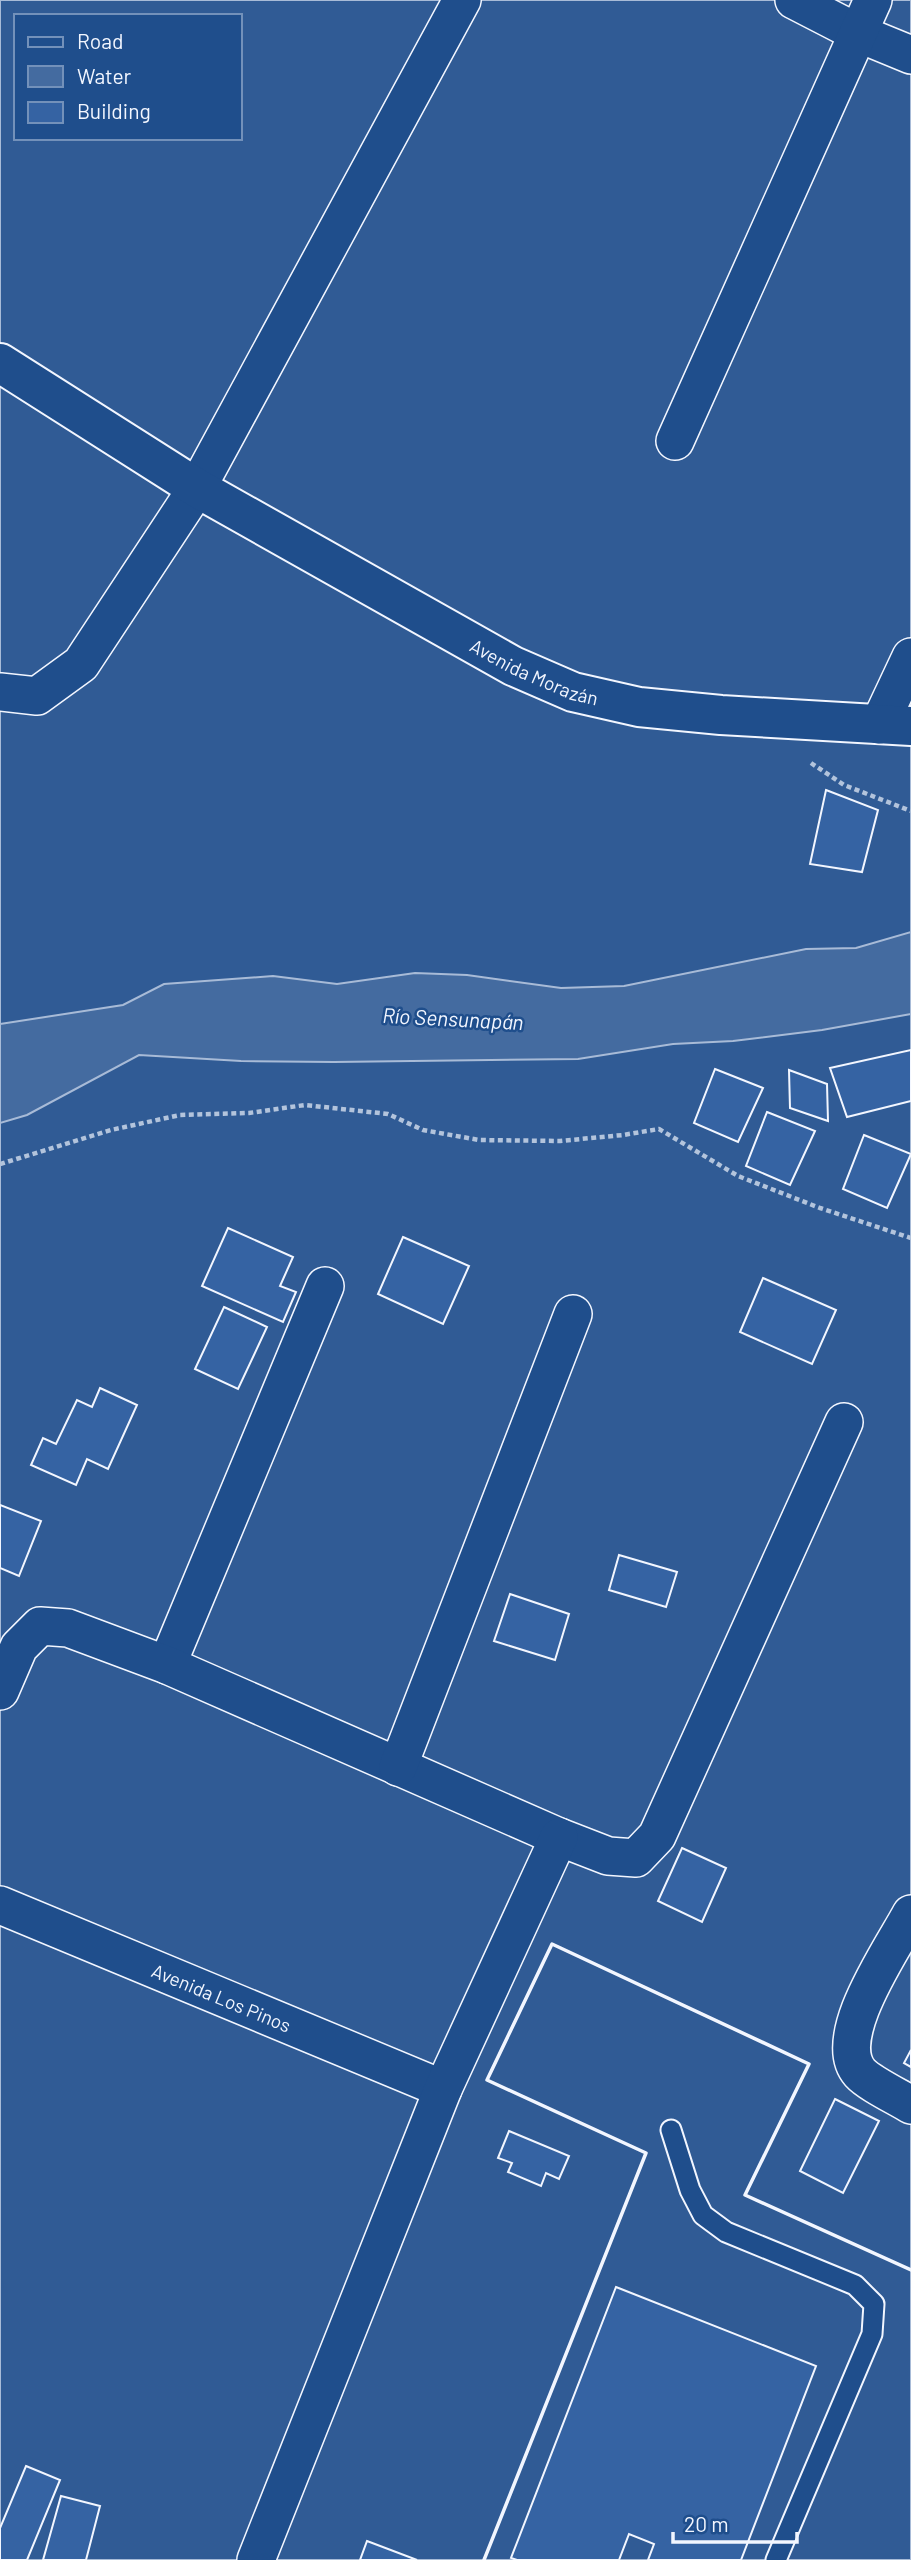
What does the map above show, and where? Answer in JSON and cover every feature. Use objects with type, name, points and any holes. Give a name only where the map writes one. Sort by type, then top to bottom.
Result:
[{"type":"main road","name":"Avenida Morazán","points":[[0,363],[197,488],[513,666],[573,692],[639,707],[895,726]]},
{"type":"street","points":[[0,692],[37,696],[81,664],[197,488],[462,0]]},
{"type":"street","points":[[794,0],[860,34],[911,55]]},
{"type":"street","points":[[676,441],[873,0]]},
{"type":"street","points":[[895,726],[911,657]]},
{"type":"street","points":[[167,1665],[325,1286]]},
{"type":"street","points":[[398,1767],[573,1314]]},
{"type":"street","points":[[0,1691],[19,1647],[40,1626],[68,1628],[167,1665],[559,1837],[608,1856],[636,1858],[657,1836],[844,1422]]},
{"type":"street","points":[[256,2560],[443,2089],[559,1837]]},
{"type":"street","name":"Avenida Los Pinos","points":[[0,1905],[443,2089]]},
{"type":"street","points":[[911,1914],[859,2009],[850,2044],[859,2072],[911,2105]]},
{"type":"lane","points":[[671,2130],[690,2190],[703,2215],[726,2232],[855,2284],[874,2304],[872,2334],[776,2560]]},
{"type":"path","points":[[820,720],[803,757],[844,785],[911,811]]},
{"type":"path","points":[[0,1164],[111,1130],[180,1115],[249,1113],[305,1105],[388,1114],[423,1130],[479,1140],[560,1141],[659,1129],[738,1176],[820,1208],[911,1238]]},
{"type":"shaded area","points":[[0,0],[911,0],[911,2560],[0,2560]]},
{"type":"water","name":"Río Sensunapán","points":[[911,932],[911,1014],[822,1030],[733,1041],[673,1044],[578,1059],[334,1062],[241,1061],[139,1055],[27,1115],[0,1123],[0,1024],[123,1005],[164,984],[273,976],[337,984],[415,973],[467,975],[561,988],[624,986],[806,949],[856,948]]},
{"type":"building","points":[[826,790],[878,810],[862,872],[810,864]]},
{"type":"building","points":[[911,1050],[911,1101],[847,1117],[830,1068]]},
{"type":"building","points":[[715,1069],[763,1088],[738,1142],[694,1123]]},
{"type":"building","points":[[789,1070],[827,1084],[828,1121],[790,1108]]},
{"type":"building","points":[[767,1112],[815,1131],[790,1185],[746,1166]]},
{"type":"building","points":[[864,1135],[911,1154],[887,1208],[843,1189]]},
{"type":"building","points":[[228,1228],[293,1257],[280,1286],[296,1292],[283,1322],[202,1286]]},
{"type":"building","points":[[403,1237],[469,1266],[443,1324],[378,1294]]},
{"type":"building","points":[[763,1278],[836,1310],[812,1364],[740,1332]]},
{"type":"building","points":[[224,1307],[267,1327],[238,1389],[195,1369]]},
{"type":"building","points":[[100,1388],[137,1405],[108,1469],[87,1459],[76,1485],[31,1465],[43,1438],[56,1444],[77,1400],[92,1407]]},
{"type":"building","points":[[0,1505],[41,1521],[19,1576],[0,1568]]},
{"type":"building","points":[[619,1555],[677,1572],[666,1607],[609,1590]]},
{"type":"building","points":[[510,1594],[569,1614],[555,1660],[494,1641]]},
{"type":"building","points":[[682,1848],[726,1868],[702,1922],[658,1901]]},
{"type":"building","points":[[911,2050],[911,2067],[904,2063]]},
{"type":"building","points":[[835,2099],[879,2121],[843,2193],[800,2171]]},
{"type":"building","points":[[509,2131],[569,2156],[559,2179],[546,2173],[541,2186],[508,2172],[512,2163],[498,2158]]},
{"type":"building","points":[[616,2287],[816,2366],[741,2560],[648,2560],[654,2544],[629,2534],[619,2560],[511,2558]]},
{"type":"building","points":[[26,2466],[60,2480],[27,2560],[0,2560],[0,2528]]},
{"type":"building","points":[[61,2496],[100,2506],[86,2560],[43,2560]]},
{"type":"building","points":[[367,2541],[417,2560],[360,2560]]},
{"type":"wall","points":[[484,2560],[646,2153],[487,2080],[552,1944],[809,2064],[745,2195],[911,2270]]}]
